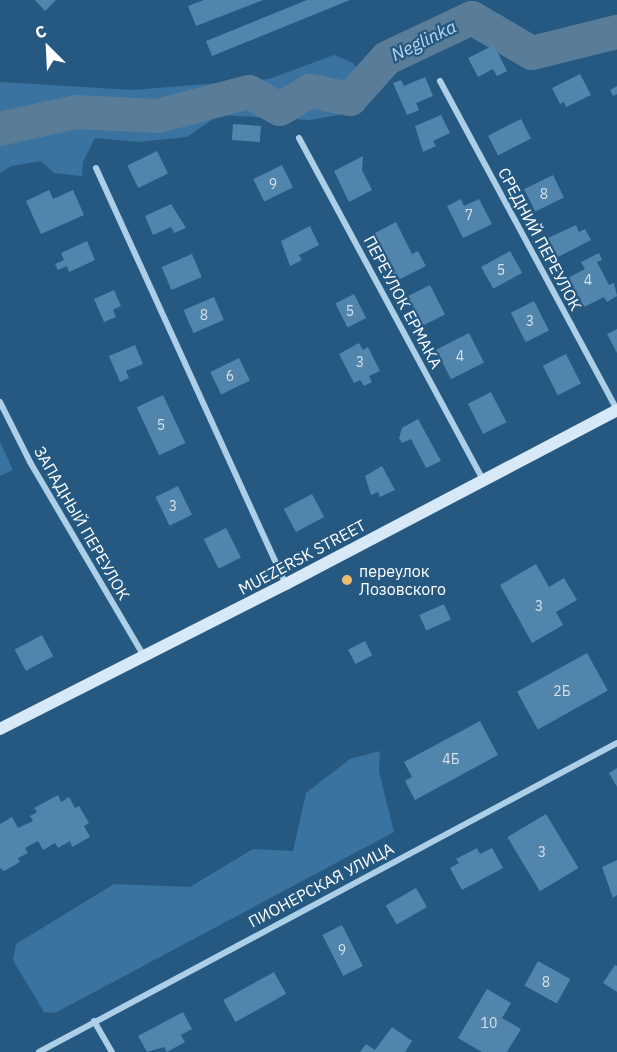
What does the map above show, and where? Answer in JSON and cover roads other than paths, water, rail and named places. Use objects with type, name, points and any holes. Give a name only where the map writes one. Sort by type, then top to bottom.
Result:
[{"type":"main road","name":"MUEZERSK STREET","points":[[0,729],[286,584],[617,410]]},
{"type":"street","name":"СРЕДНИЙ ПЕРЕУЛОК","points":[[440,81],[617,410]]},
{"type":"street","name":"ПЕРЕУЛОК ЕРМАКА","points":[[299,138],[483,480]]},
{"type":"street","points":[[96,168],[286,584]]},
{"type":"street","name":"ЗАПАДНЫЙ ПЕРЕУЛОК","points":[[0,402],[30,462],[144,657]]},
{"type":"street","name":"ПИОНЕРСКАЯ УЛИЦА","points":[[39,1052],[617,743]]},
{"type":"street","points":[[94,1021],[112,1052]]},
{"type":"waterway","name":"Neglinka","points":[[0,129],[76,112],[158,116],[249,92],[280,109],[310,91],[350,99],[387,58],[472,18],[532,53],[617,32]]},
{"type":"place","name":"переулок Лозовского","points":[[347,580]]}]
